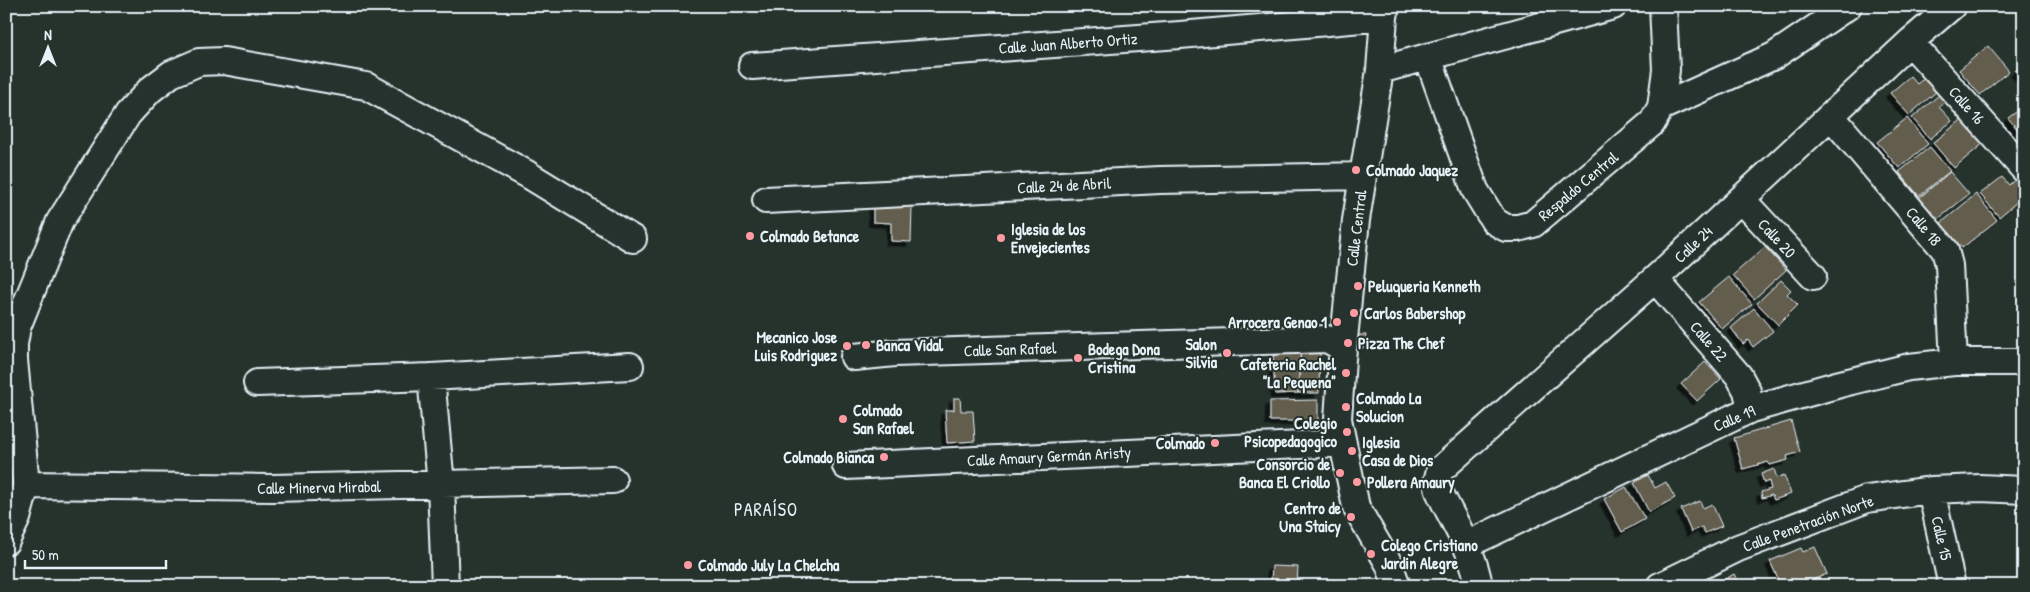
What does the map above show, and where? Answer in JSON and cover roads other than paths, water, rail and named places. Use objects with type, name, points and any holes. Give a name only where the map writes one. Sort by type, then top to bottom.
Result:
[{"type":"street","points":[[1380,70],[1613,6]]},
{"type":"street","name":"Respaldo Central","points":[[1428,58],[1475,190],[1494,221],[1506,228],[1518,228],[1533,224],[1652,123],[1661,107],[1666,70],[1663,6]]},
{"type":"street","points":[[1661,107],[1774,56],[1848,6]]},
{"type":"street","name":"Calle 24","points":[[1466,545],[1439,491],[1436,482],[1440,470],[1451,458],[1655,280],[1910,42],[1952,6]]},
{"type":"street","name":"Calle Juan Alberto Ortiz","points":[[752,66],[1180,35],[1385,11]]},
{"type":"street","name":"Calle Central","points":[[1385,11],[1380,70],[1356,220],[1338,419],[1356,507],[1389,564],[1397,586]]},
{"type":"street","name":"Calle 16","points":[[1910,42],[2024,169]]},
{"type":"street","points":[[6,541],[17,518],[26,485],[14,360],[17,327],[60,221],[128,114],[150,90],[171,74],[199,62],[224,61],[366,86],[527,174],[633,239]]},
{"type":"street","name":"Calle 18","points":[[1831,116],[1945,250],[1949,265],[1954,362]]},
{"type":"street","name":"Calle 24 de Abril","points":[[766,200],[1160,180],[1363,176]]},
{"type":"street","name":"Calle 20","points":[[1741,200],[1813,276]]},
{"type":"street","name":"Calle 22","points":[[1655,280],[1740,376],[1747,391],[1750,409]]},
{"type":"street","name":"Calle San Rafael","points":[[854,357],[923,352],[1327,339],[1343,348]]},
{"type":"street","name":"Calle 19","points":[[1466,545],[1750,409],[1909,367],[1954,362],[2024,362]]},
{"type":"street","points":[[258,383],[432,377],[630,366]]},
{"type":"street","points":[[432,377],[441,485],[445,586]]},
{"type":"street","name":"Calle Amaury Germán Aristy","points":[[846,466],[1343,443]]},
{"type":"street","name":"Calle Minerva Mirabal","points":[[26,485],[273,488],[613,480]]},
{"type":"street","name":"Calle Penetración Norte","points":[[1660,586],[1738,548],[1868,499],[1931,490],[1980,488],[2024,490]]},
{"type":"street","name":"Calle 15","points":[[1931,490],[1952,586]]},
{"type":"street","points":[[1466,545],[1478,576],[1479,586]]},
{"type":"place","name":"Colmado Jaquez","points":[[1356,170]]},
{"type":"place","name":"Colmado Betance","points":[[750,236]]},
{"type":"place","name":"Iglesia de los Envejecientes","points":[[1001,238]]},
{"type":"place","name":"Peluqueria Kenneth","points":[[1358,286]]},
{"type":"place","name":"Carlos Babershop","points":[[1354,313]]},
{"type":"place","name":"Arrocera Genao 1","points":[[1337,322]]},
{"type":"place","name":"Pizza The Chef","points":[[1348,343]]},
{"type":"place","name":"Banca Vidal","points":[[866,345]]},
{"type":"place","name":"Mecanico Jose Luis Rodriguez","points":[[847,346]]},
{"type":"place","name":"Salon Silvia","points":[[1227,353]]},
{"type":"place","name":"Bodega Dona Cristina","points":[[1078,358]]},
{"type":"place","name":"Cafeteria Rachel \"La Pequena\"","points":[[1346,373]]},
{"type":"place","name":"Colmado La Solucion","points":[[1346,407]]},
{"type":"place","name":"Colmado San Rafael","points":[[843,419]]},
{"type":"place","name":"Colegio Psicopedagogico","points":[[1347,432]]},
{"type":"place","name":"Colmado","points":[[1215,443]]},
{"type":"place","name":"Iglesia Casa de Dios","points":[[1352,451]]},
{"type":"place","name":"Colmado Bianca","points":[[884,457]]},
{"type":"place","name":"Consorcio de Banca El Criollo","points":[[1340,473]]},
{"type":"place","name":"Pollera Amaury","points":[[1357,482]]},
{"type":"place","name":"Centro de Una Staicy","points":[[1351,517]]},
{"type":"place","name":"Colego Cristiano Jardin Alegre","points":[[1371,554]]},
{"type":"place","name":"Colmado July La Chelcha","points":[[688,565]]},
{"type":"district","name":"PARAÍSO","points":[[766,509]]}]
